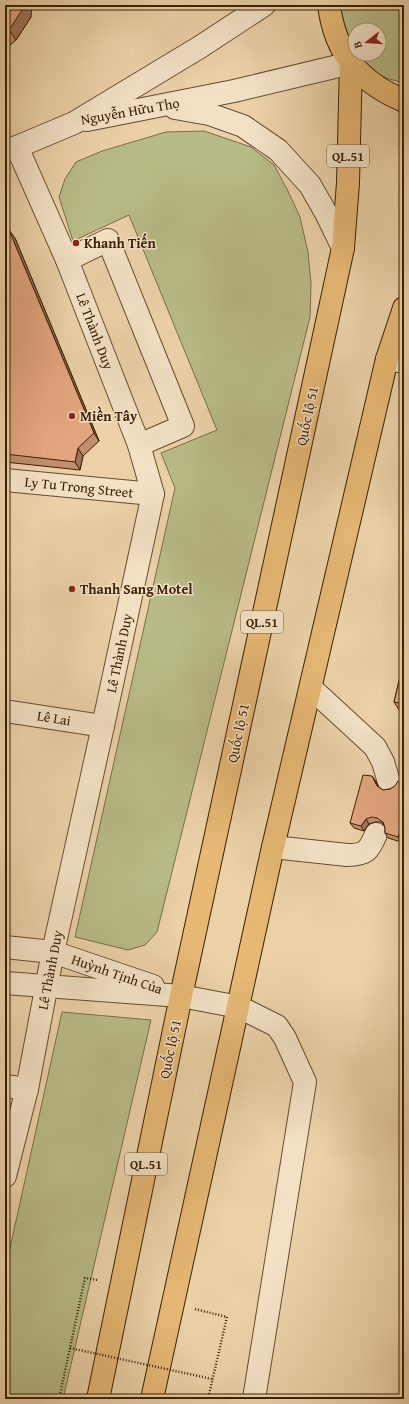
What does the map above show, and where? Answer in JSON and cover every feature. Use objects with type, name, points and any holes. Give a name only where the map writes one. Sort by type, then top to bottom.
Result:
[{"type":"highway","points":[[329,5],[331,19],[338,42],[351,63],[366,80],[385,93],[404,101]]},
{"type":"highway","name":"Quốc lộ 51","points":[[98,1399],[181,996],[343,248],[348,184],[351,63]]},
{"type":"highway","points":[[152,1399],[273,847],[311,688],[396,360],[404,308]]},
{"type":"street","name":"Nguyễn Hữu Thọ","points":[[74,123],[200,47],[264,5]]},
{"type":"street","name":"Nguyễn Hữu Thọ","points":[[74,123],[234,91],[351,63]]},
{"type":"street","points":[[162,106],[209,114],[230,121],[243,126],[278,150],[310,185],[343,248]]},
{"type":"street","points":[[11,150],[74,123]]},
{"type":"street","name":"Lê Thành Duy","points":[[5,1176],[27,1089],[52,952],[153,494],[139,445],[67,260],[11,150]]},
{"type":"street","points":[[67,260],[108,240],[183,426],[139,445]]},
{"type":"street","name":"Ly Tu Trong Street","points":[[5,480],[153,494]]},
{"type":"street","points":[[311,688],[375,747],[383,762],[389,782]]},
{"type":"street","name":"Lê Lai","points":[[5,710],[103,726]]},
{"type":"street","points":[[273,847],[360,855],[370,848],[376,834]]},
{"type":"street","name":"Huỳnh Tịnh Của","points":[[5,947],[52,952],[181,996]]},
{"type":"street","name":"Huỳnh Tịnh Của","points":[[5,983],[181,996],[239,1007],[277,1026],[285,1038],[305,1082],[254,1399]]},
{"type":"street","points":[[5,1086],[27,1089]]},
{"type":"path","points":[[59,1399],[86,1278]]},
{"type":"path","points":[[174,1303],[227,1317],[208,1399]]},
{"type":"path","points":[[70,1348],[212,1379]]},
{"type":"green space","points":[[333,5],[404,5],[404,83],[386,78],[363,62],[387,62],[387,22],[347,22],[347,44],[338,28]]},
{"type":"green space","points":[[204,131],[251,147],[274,165],[300,217],[308,252],[311,284],[310,317],[157,932],[145,945],[128,950],[75,937],[175,488],[161,453],[217,430],[129,215],[73,241],[59,197],[65,179],[76,162],[102,151],[166,132]]},
{"type":"green space","points":[[62,1012],[151,1020],[63,1399],[5,1399],[5,1271]]},
{"type":"building","points":[[5,5],[24,5],[24,7],[9,30],[5,33]]},
{"type":"building","points":[[9,230],[94,433],[78,448],[75,462],[5,454],[5,231]]},
{"type":"building","points":[[404,660],[404,704],[394,702]]},
{"type":"building","points":[[363,775],[372,776],[377,786],[383,790],[390,789],[395,786],[398,781],[404,782],[404,828],[401,828],[398,837],[385,833],[383,822],[377,818],[372,817],[366,819],[361,826],[350,823]]},
{"type":"place","name":"Khanh Tiến","points":[[76,243]]},
{"type":"place","name":"Miền Tây","points":[[72,416]]},
{"type":"place","name":"Thanh Sang Motel","points":[[72,589]]}]
